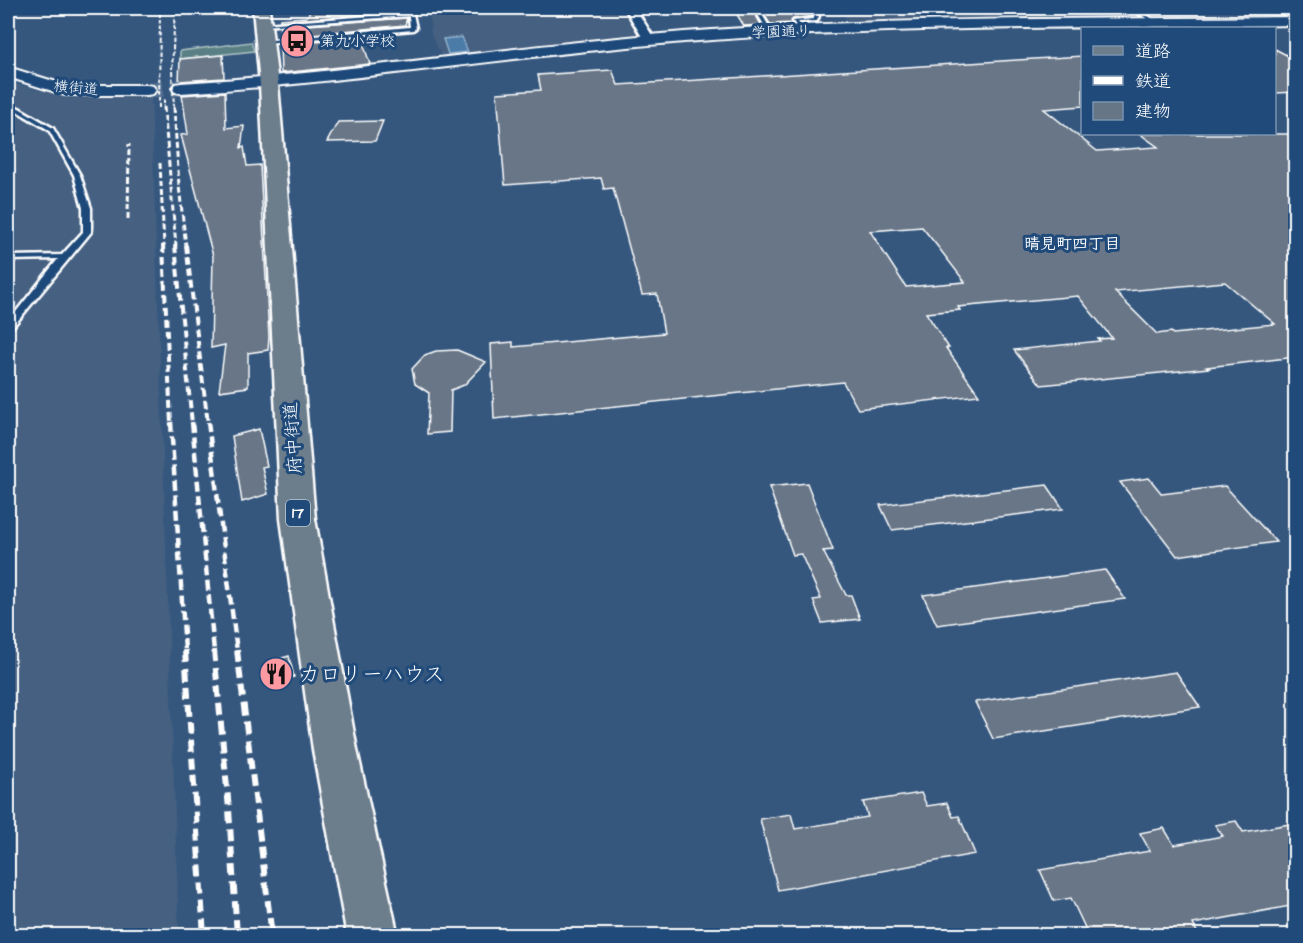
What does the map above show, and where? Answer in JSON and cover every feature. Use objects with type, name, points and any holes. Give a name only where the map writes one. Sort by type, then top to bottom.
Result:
[{"type":"main road","name":"府中街道","points":[[261,8],[265,33],[298,519],[335,750],[373,936]]},
{"type":"street","points":[[630,8],[650,40]]},
{"type":"street","points":[[1288,8],[1296,11]]},
{"type":"street","name":"学園通り","points":[[268,84],[650,40],[771,32],[950,26],[1296,21]]},
{"type":"street","name":"横街道","points":[[8,72],[65,90],[147,90]]},
{"type":"street","points":[[181,88],[268,84]]},
{"type":"lane","points":[[756,8],[771,32]]},
{"type":"lane","points":[[802,31],[795,21],[815,20],[817,16],[812,8]]},
{"type":"lane","points":[[1133,8],[1157,23]]},
{"type":"lane","points":[[411,14],[413,28],[265,33],[411,14]]},
{"type":"lane","points":[[8,106],[51,129],[77,175],[87,208],[87,232],[63,257],[8,327]]},
{"type":"lane","points":[[8,258],[63,257]]},
{"type":"shaded area","points":[[429,8],[627,8],[643,37],[443,59],[431,35]]},
{"type":"shaded area","points":[[838,8],[1033,8],[1049,20],[851,25]]},
{"type":"shaded area","points":[[462,37],[468,52],[448,54],[443,39]]},
{"type":"shaded area","points":[[8,82],[47,92],[71,94],[151,92],[179,935],[8,936]]},
{"type":"green space","points":[[251,42],[254,51],[180,59],[180,51]]},
{"type":"building","points":[[309,8],[415,8],[413,11],[280,21],[280,19],[306,17],[309,14]]},
{"type":"building","points":[[733,8],[752,8],[761,25],[744,26]]},
{"type":"building","points":[[760,8],[808,8],[812,16],[793,19],[792,23],[770,24]]},
{"type":"building","points":[[407,18],[405,25],[280,37],[280,27]]},
{"type":"building","points":[[361,37],[370,64],[281,73],[280,44]]},
{"type":"building","points":[[1276,50],[1296,60],[1296,92],[1276,93]]},
{"type":"building","points":[[223,55],[224,78],[179,81],[180,59]]},
{"type":"building","points":[[1081,56],[1081,106],[1044,109],[1097,151],[1158,147],[1141,135],[1296,134],[1296,357],[1041,385],[1014,350],[1112,338],[1078,296],[958,307],[960,310],[926,313],[949,348],[946,348],[979,395],[858,409],[843,382],[494,419],[491,344],[513,342],[513,347],[664,333],[657,294],[642,295],[613,188],[604,189],[601,178],[505,185],[497,93],[541,90],[538,75],[612,70],[618,85]],"holes":[[[922,227],[965,282],[906,287],[870,231]],[[1225,282],[1275,324],[1157,334],[1115,292]]]},
{"type":"building","points":[[225,92],[226,128],[244,126],[241,148],[244,147],[247,166],[260,165],[269,337],[268,350],[248,353],[248,387],[219,391],[225,345],[211,348],[213,256],[181,135],[188,134],[182,95]]},
{"type":"building","points":[[383,121],[375,141],[327,142],[338,122]]},
{"type":"building","points":[[457,350],[486,362],[464,385],[451,390],[450,432],[427,434],[429,393],[415,384],[412,369],[425,355],[436,351]]},
{"type":"building","points":[[259,429],[267,466],[262,467],[268,494],[242,502],[232,436]]},
{"type":"building","points":[[1149,478],[1162,494],[1225,486],[1276,542],[1177,556],[1120,482]]},
{"type":"building","points":[[807,483],[833,550],[823,551],[846,595],[851,595],[860,619],[822,623],[813,600],[821,599],[801,554],[793,555],[769,487]]},
{"type":"building","points":[[1047,485],[1063,509],[892,530],[880,505]]},
{"type":"building","points":[[1105,570],[1125,599],[937,625],[923,595]]},
{"type":"building","points":[[289,656],[294,677],[272,684],[269,662]]},
{"type":"building","points":[[1176,672],[1200,707],[993,739],[975,702]]},
{"type":"building","points":[[921,793],[927,806],[947,803],[953,817],[959,816],[975,854],[778,890],[760,819],[791,814],[795,829],[868,817],[863,802]]},
{"type":"building","points":[[1236,821],[1243,832],[1296,823],[1296,905],[1193,924],[1199,936],[1089,936],[1071,898],[1054,901],[1040,870],[1150,851],[1140,833],[1164,828],[1174,845],[1223,836],[1215,825]]},
{"type":"tunnel","points":[[147,90],[181,88]]},
{"type":"railway","points":[[159,108],[160,8]]},
{"type":"railway","points":[[174,108],[172,70],[175,8]]},
{"type":"railway","points":[[164,99],[164,107]]},
{"type":"railway","points":[[164,107],[176,246]]},
{"type":"railway","points":[[174,107],[179,186],[186,246]]},
{"type":"railway","points":[[128,219],[129,144]]},
{"type":"railway","points":[[160,163],[164,246]]},
{"type":"railway","points":[[163,245],[171,424]]},
{"type":"railway","points":[[175,245],[192,424]]},
{"type":"railway","points":[[186,245],[208,424]]},
{"type":"railway","points":[[171,422],[185,651]]},
{"type":"railway","points":[[192,422],[214,651]]},
{"type":"railway","points":[[208,422],[237,651]]},
{"type":"railway","points":[[185,650],[204,936]]},
{"type":"railway","points":[[214,650],[229,809],[237,936]]},
{"type":"railway","points":[[237,650],[272,936]]},
{"type":"place","name":"第九小学校","points":[[297,41]]},
{"type":"place","name":"カロリーハウス","points":[[276,674]]},
{"type":"district","name":"晴見町四丁目","points":[[1072,244]]}]
